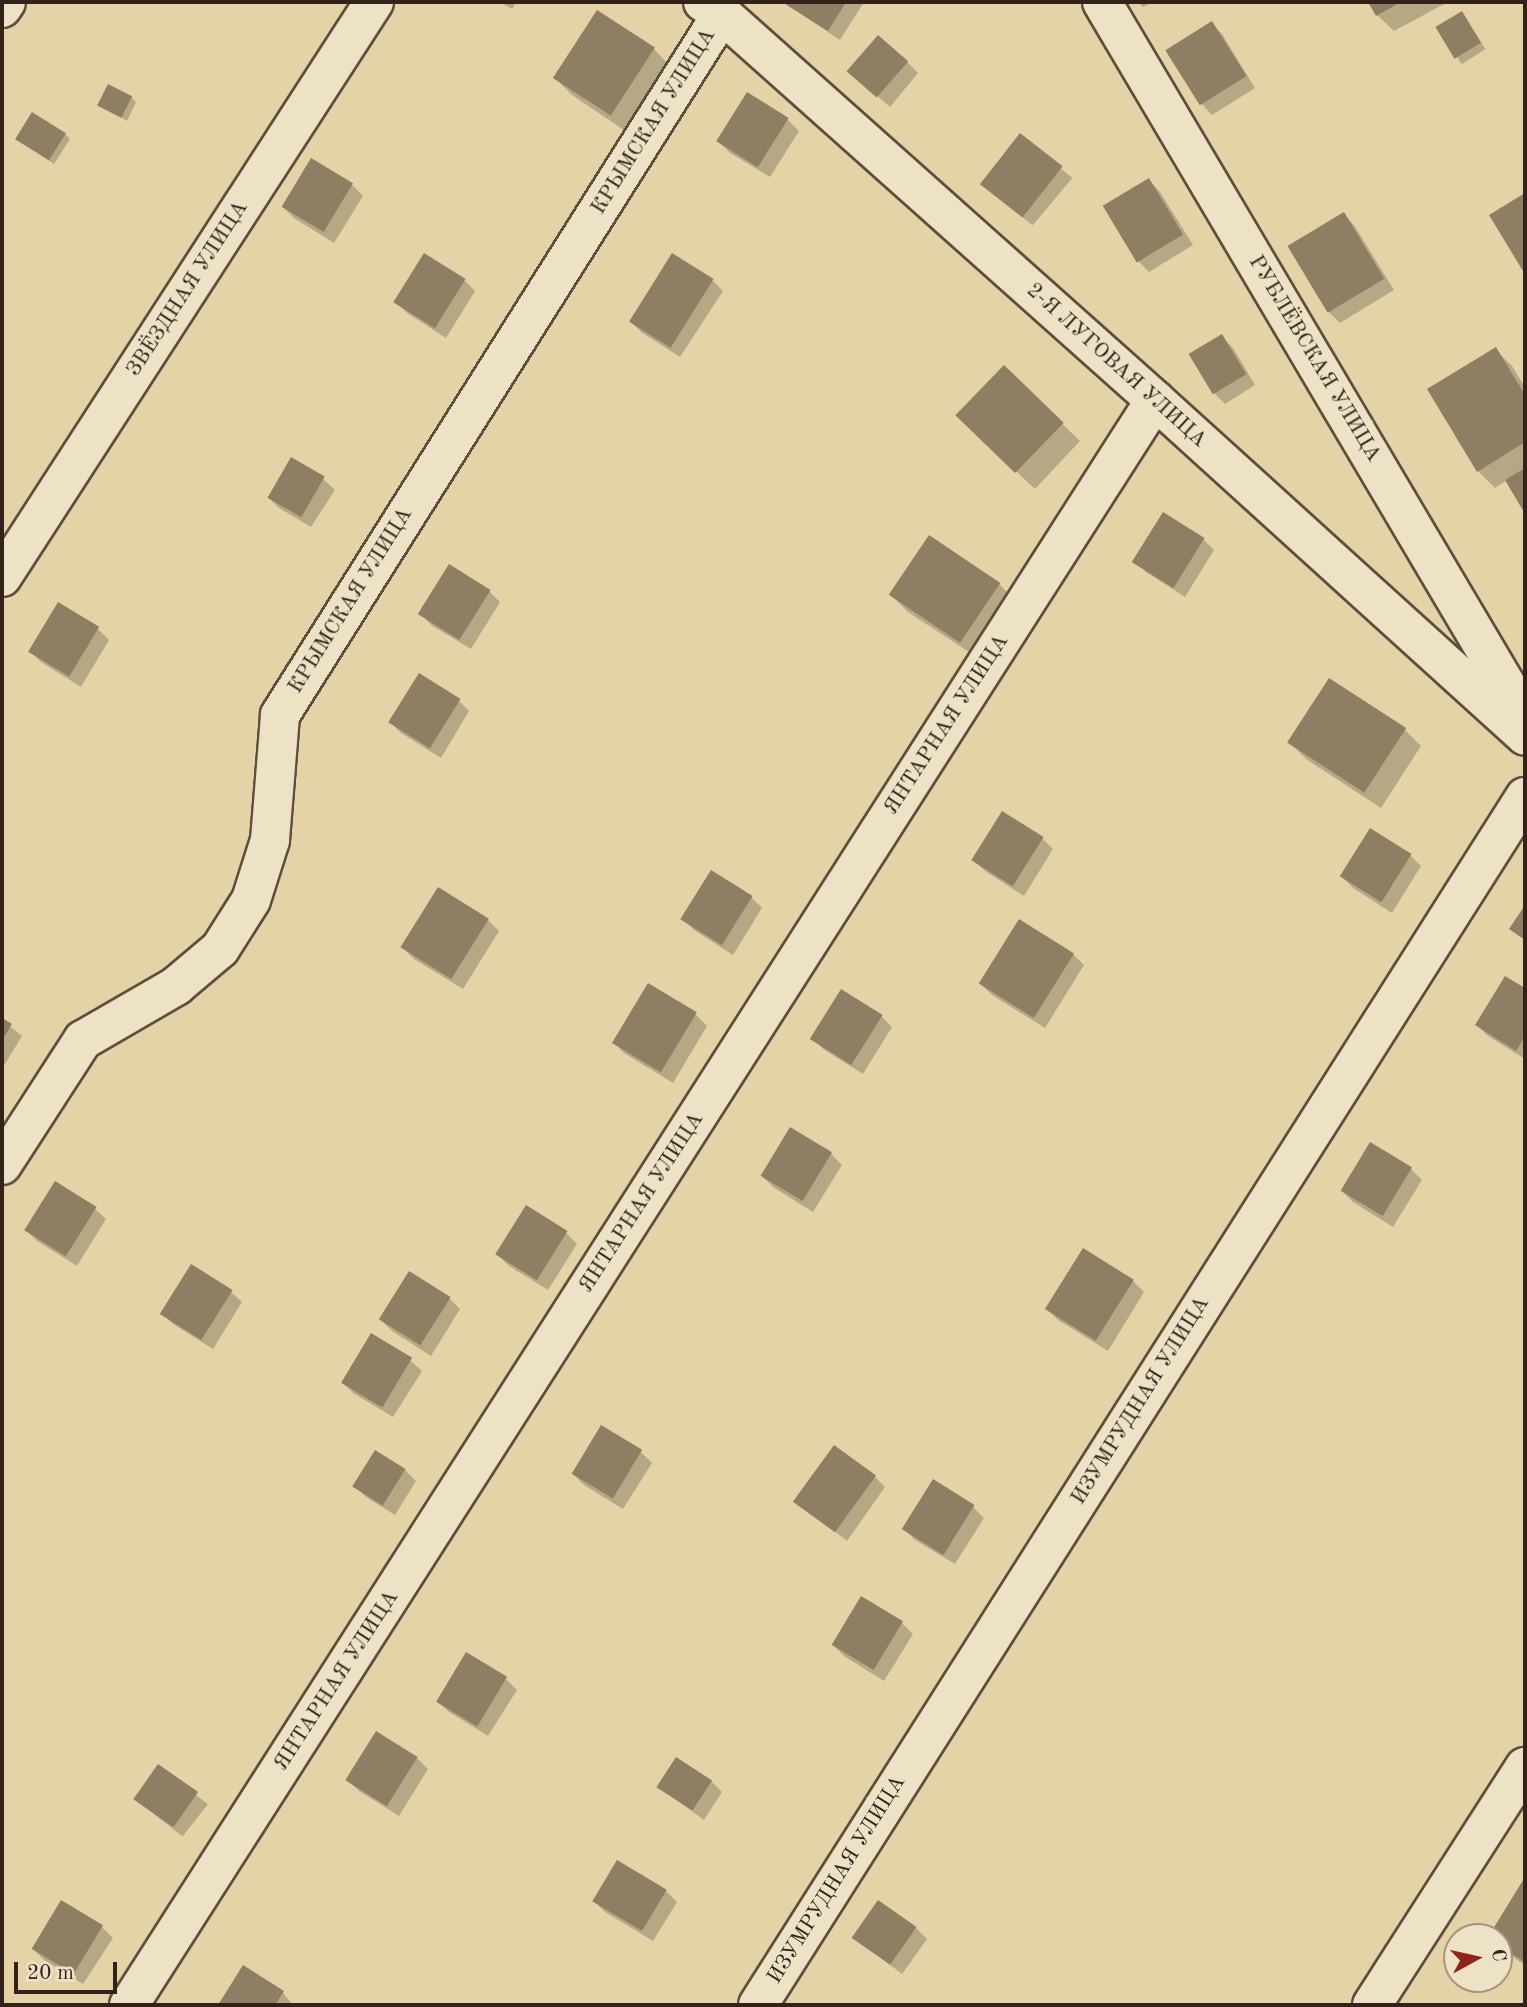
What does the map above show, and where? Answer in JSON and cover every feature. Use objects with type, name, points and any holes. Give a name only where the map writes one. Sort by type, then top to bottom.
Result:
[{"type":"street","points":[[2,8],[6,2]]},
{"type":"street","name":"ЗВЁЗДНАЯ УЛИЦА","points":[[2,577],[374,2]]},
{"type":"street","name":"РУБЛЁВСКАЯ УЛИЦА","points":[[1102,2],[1525,717]]},
{"type":"street","name":"2-Я ЛУГОВАЯ УЛИЦА","points":[[712,8],[1155,400],[1525,736]]},
{"type":"street","name":"КРЫМСКАЯ УЛИЦА","points":[[2,1164],[83,1040],[176,986],[220,949],[251,900],[270,840],[280,715],[712,8]]},
{"type":"street","name":"ЯНТАРНАЯ УЛИЦА","points":[[129,2005],[1155,400]]},
{"type":"street","name":"ИЗУМРУДНАЯ УЛИЦА","points":[[758,2005],[1525,797]]},
{"type":"street","points":[[1372,2005],[1525,1767]]},
{"type":"building","points":[[782,2],[846,2],[828,31]]},
{"type":"building","points":[[1368,2],[1401,2],[1376,16]]},
{"type":"building","points":[[597,10],[655,48],[611,116],[553,78]]},
{"type":"building","points":[[1462,11],[1481,43],[1454,59],[1435,27]]},
{"type":"building","points":[[1212,21],[1246,76],[1200,105],[1165,50]]},
{"type":"building","points":[[878,35],[908,61],[877,97],[847,71]]},
{"type":"building","points":[[108,84],[132,96],[121,118],[97,105]]},
{"type":"building","points":[[747,92],[789,118],[758,167],[716,141]]},
{"type":"building","points":[[32,112],[66,133],[49,160],[15,139]]},
{"type":"building","points":[[1020,133],[1063,166],[1023,217],[980,184]]},
{"type":"building","points":[[311,158],[353,183],[324,232],[282,207]]},
{"type":"building","points":[[1149,178],[1183,235],[1137,262],[1103,206]]},
{"type":"building","points":[[1525,193],[1525,270],[1523,271],[1489,215]]},
{"type":"building","points":[[1344,212],[1384,279],[1328,313],[1287,246]]},
{"type":"building","points":[[424,253],[466,279],[435,328],[393,302]]},
{"type":"building","points":[[672,253],[714,279],[671,348],[629,322]]},
{"type":"building","points":[[1222,334],[1246,374],[1213,394],[1189,354]]},
{"type":"building","points":[[1496,347],[1525,395],[1525,442],[1477,472],[1427,389]]},
{"type":"building","points":[[1004,365],[1064,423],[1015,473],[955,415]]},
{"type":"building","points":[[291,457],[325,476],[301,517],[268,498]]},
{"type":"building","points":[[1525,468],[1525,514],[1505,480]]},
{"type":"building","points":[[1163,512],[1205,538],[1173,588],[1132,562]]},
{"type":"building","points":[[929,535],[1000,583],[960,643],[889,595]]},
{"type":"building","points":[[449,564],[491,590],[459,640],[418,614]]},
{"type":"building","points":[[58,602],[99,627],[69,676],[28,652]]},
{"type":"building","points":[[419,673],[461,699],[430,748],[388,722]]},
{"type":"building","points":[[1329,678],[1406,728],[1364,793],[1287,743]]},
{"type":"building","points":[[1002,811],[1044,837],[1013,886],[971,860]]},
{"type":"building","points":[[1370,828],[1412,854],[1381,902],[1340,876]]},
{"type":"building","points":[[711,870],[753,896],[722,945],[680,919]]},
{"type":"building","points":[[438,887],[489,919],[451,979],[400,947]]},
{"type":"building","points":[[1525,905],[1525,940],[1509,929]]},
{"type":"building","points":[[1019,919],[1074,953],[1034,1018],[979,983]]},
{"type":"building","points":[[1505,976],[1525,988],[1525,1036],[1516,1051],[1475,1025]]},
{"type":"building","points":[[648,983],[697,1012],[661,1072],[612,1043]]},
{"type":"building","points":[[841,989],[883,1015],[851,1065],[810,1039]]},
{"type":"building","points":[[2,1018],[12,1024],[2,1040]]},
{"type":"building","points":[[790,1127],[832,1152],[803,1201],[761,1176]]},
{"type":"building","points":[[1370,1142],[1412,1167],[1383,1216],[1341,1191]]},
{"type":"building","points":[[55,1181],[97,1207],[66,1256],[24,1230]]},
{"type":"building","points":[[526,1205],[568,1231],[537,1280],[495,1254]]},
{"type":"building","points":[[1083,1248],[1134,1280],[1096,1341],[1045,1309]]},
{"type":"building","points":[[191,1264],[233,1290],[201,1340],[160,1314]]},
{"type":"building","points":[[409,1271],[451,1297],[420,1345],[379,1319]]},
{"type":"building","points":[[371,1333],[412,1358],[382,1407],[341,1383]]},
{"type":"building","points":[[601,1425],[642,1450],[613,1499],[572,1474]]},
{"type":"building","points":[[834,1445],[876,1476],[835,1532],[793,1502]]},
{"type":"building","points":[[375,1450],[406,1469],[383,1506],[352,1486]]},
{"type":"building","points":[[933,1479],[975,1505],[943,1555],[902,1529]]},
{"type":"building","points":[[861,1596],[903,1621],[874,1670],[832,1645]]},
{"type":"building","points":[[466,1652],[507,1677],[477,1726],[436,1702]]},
{"type":"building","points":[[376,1731],[418,1757],[387,1806],[345,1780]]},
{"type":"building","points":[[676,1757],[712,1780],[692,1811],[656,1787]]},
{"type":"building","points":[[158,1764],[198,1792],[173,1827],[133,1799]]},
{"type":"building","points":[[617,1860],[667,1890],[642,1931],[592,1901]]},
{"type":"building","points":[[1525,1877],[1525,1962],[1513,1955],[1513,1923],[1497,1923]]},
{"type":"building","points":[[61,1900],[103,1925],[74,1974],[32,1949]]},
{"type":"building","points":[[878,1900],[917,1927],[890,1965],[852,1938]]},
{"type":"building","points":[[243,1965],[284,1991],[275,2005],[218,2005]]}]
